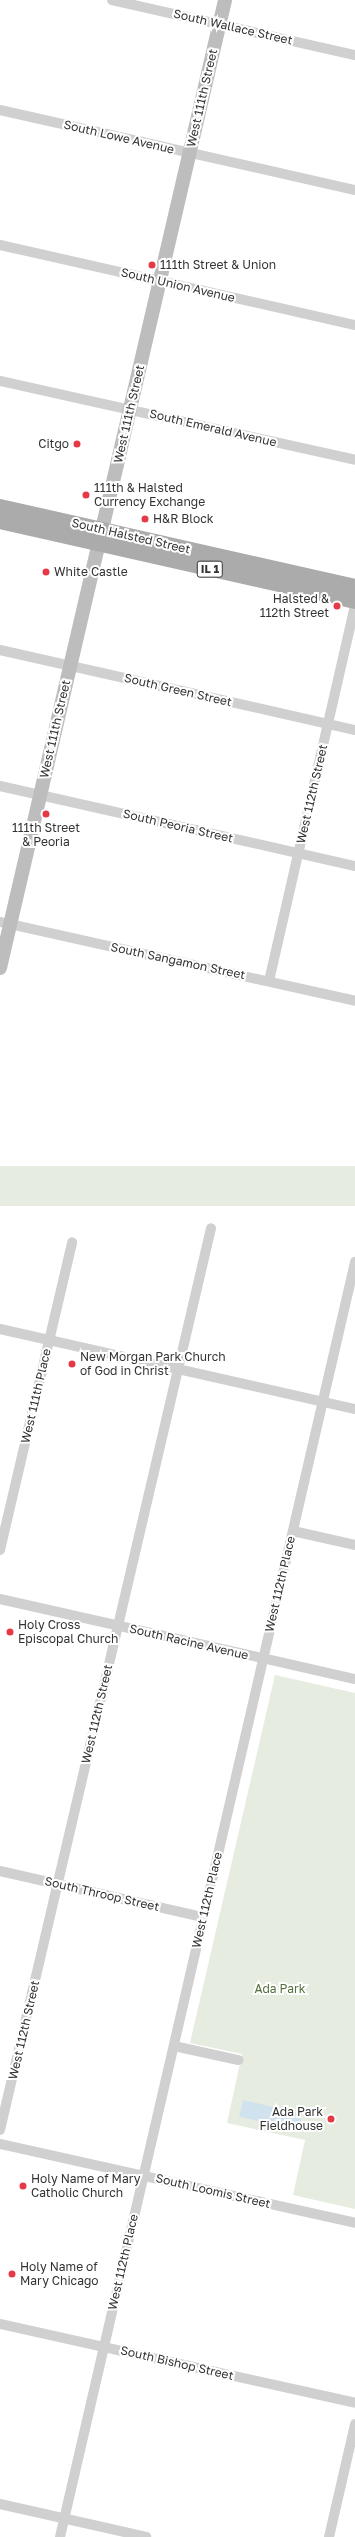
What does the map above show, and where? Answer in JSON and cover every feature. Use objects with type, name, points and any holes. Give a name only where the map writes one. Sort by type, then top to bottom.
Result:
[{"type":"main road","name":"West 111th Street","points":[[0,968],[5,923],[40,795],[225,0]]},
{"type":"main road","name":"South Halsted Street","points":[[0,507],[100,537],[355,601]]},
{"type":"main road","name":"South Halsted Street","points":[[0,521],[100,537],[355,587]]},
{"type":"street","name":"South Wallace Street","points":[[112,0],[355,55]]},
{"type":"street","name":"South Lowe Avenue","points":[[0,110],[355,190]]},
{"type":"street","name":"South Union Avenue","points":[[0,245],[355,325]]},
{"type":"street","name":"South Emerald Avenue","points":[[0,380],[355,460]]},
{"type":"street","name":"West 112th Street","points":[[269,981],[355,607]]},
{"type":"street","name":"South Green Street","points":[[0,650],[355,730]]},
{"type":"street","name":"South Peoria Street","points":[[0,786],[355,866]]},
{"type":"street","name":"South Sangamon Street","points":[[5,923],[355,1001]]},
{"type":"street","name":"West 112th Street","points":[[0,2130],[211,1228]]},
{"type":"street","name":"West 111th Place","points":[[0,1550],[72,1242]]},
{"type":"street","name":"West 112th Place","points":[[60,2537],[263,1658],[354,1273],[355,1262]]},
{"type":"street","points":[[0,1329],[355,1409]]},
{"type":"street","points":[[293,1531],[355,1544]]},
{"type":"street","name":"South Racine Avenue","points":[[0,1599],[355,1679]]},
{"type":"street","name":"South Throop Street","points":[[0,1872],[203,1917]]},
{"type":"street","points":[[174,2046],[238,2060]]},
{"type":"street","name":"South Loomis Street","points":[[0,2144],[355,2223]]},
{"type":"street","name":"South Bishop Street","points":[[0,2324],[355,2403]]},
{"type":"street","points":[[329,2537],[355,2424]]},
{"type":"street","points":[[0,2504],[146,2537]]},
{"type":"green space","points":[[0,1166],[355,1166],[355,1206],[0,1206]]},
{"type":"green space","name":"Ada Park","points":[[275,1675],[355,1693],[355,2209],[293,2195],[305,2140],[227,2123],[242,2054],[190,2043]]},
{"type":"water","points":[[243,2100],[302,2114],[299,2130],[239,2117]]},
{"type":"place","name":"111th Street & Union","points":[[152,265]]},
{"type":"place","name":"Citgo","points":[[77,444]]},
{"type":"place","name":"111th & Halsted Currency Exchange","points":[[86,495]]},
{"type":"place","name":"H&R Block","points":[[145,519]]},
{"type":"place","name":"White Castle","points":[[46,572]]},
{"type":"place","name":"Halsted & 112th Street","points":[[337,606]]},
{"type":"place","name":"111th Street & Peoria","points":[[46,814]]},
{"type":"place","name":"New Morgan Park Church of God in Christ","points":[[72,1364]]},
{"type":"place","name":"Holy Cross Episcopal Church","points":[[10,1632]]},
{"type":"place","name":"Ada Park Fieldhouse","points":[[331,2119]]},
{"type":"place","name":"Holy Name of Mary Catholic Church","points":[[23,2186]]},
{"type":"place","name":"Holy Name of Mary Chicago","points":[[12,2274]]}]
